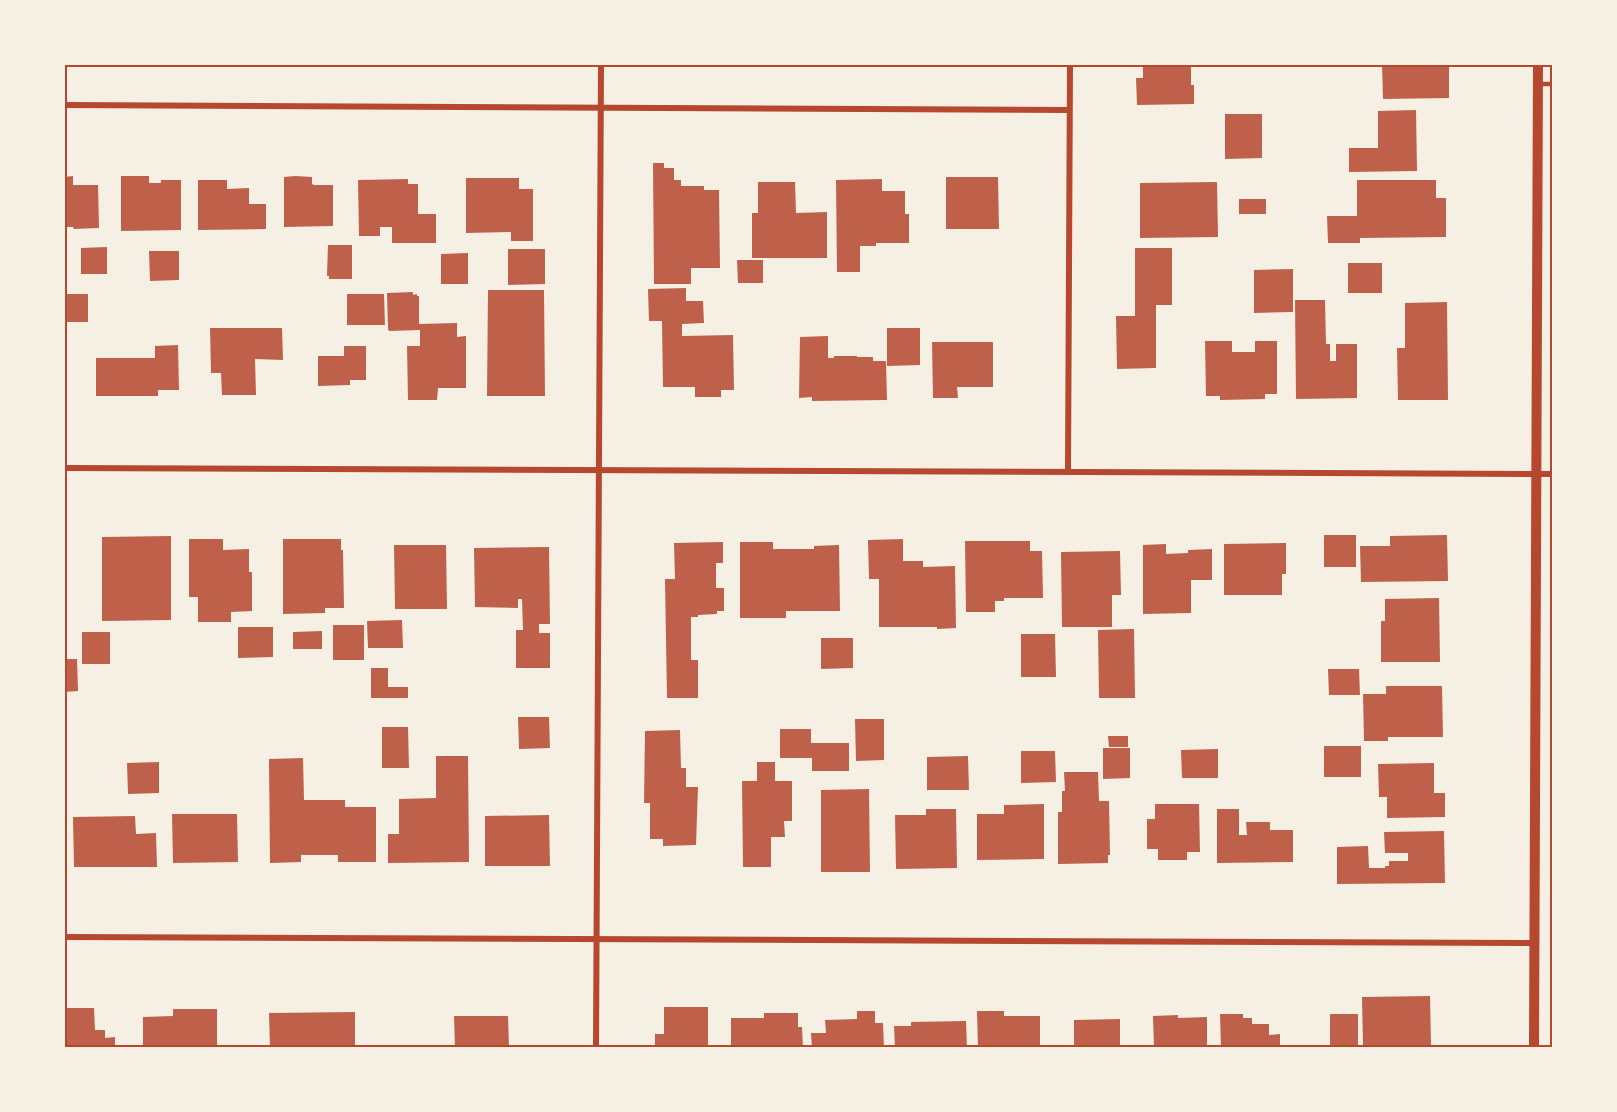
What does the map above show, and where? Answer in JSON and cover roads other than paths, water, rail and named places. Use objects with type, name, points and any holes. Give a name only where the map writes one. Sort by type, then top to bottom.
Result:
[{"type":"street","points":[[596,1047],[601,64]]},
{"type":"street","points":[[1068,472],[1070,64]]},
{"type":"street","points":[[1534,1047],[1538,64]]},
{"type":"street","points":[[64,105],[1069,110]]},
{"type":"street","points":[[64,468],[1552,474]]},
{"type":"street","points":[[64,937],[1534,943]]},
{"type":"lane","points":[[1538,84],[1552,84]]}]
